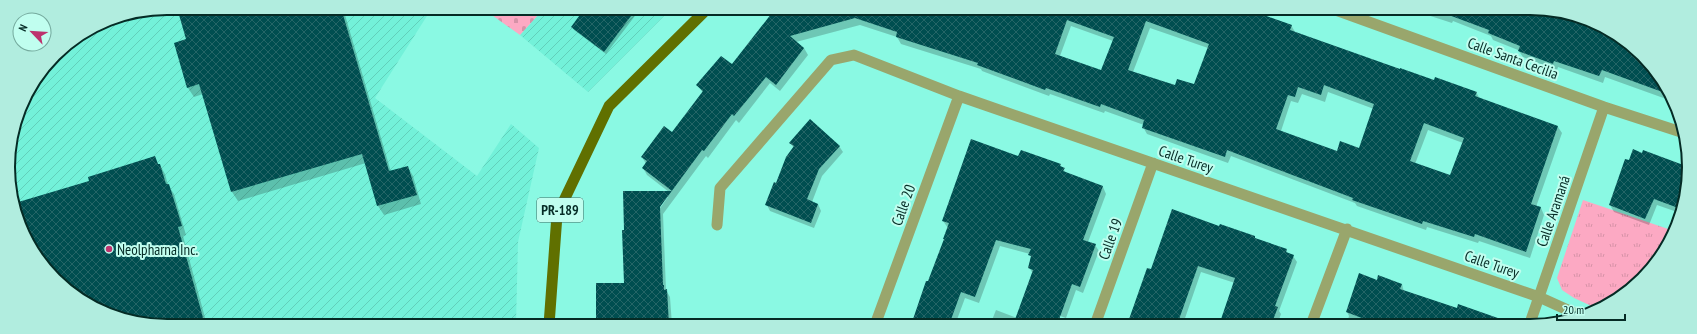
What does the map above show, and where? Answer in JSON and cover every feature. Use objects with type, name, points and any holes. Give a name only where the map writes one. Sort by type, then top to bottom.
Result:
[{"type":"main road","name":"PR-189","points":[[549,319],[558,215],[609,106],[700,15]]},
{"type":"street","name":"Calle Santa Cecilia","points":[[1351,15],[1604,107],[1678,131]]},
{"type":"street","name":"Calle Turey","points":[[717,225],[720,188],[831,60],[854,55],[959,96],[1347,229],[1539,297],[1574,313]]},
{"type":"street","name":"Calle 20","points":[[877,319],[959,96]]},
{"type":"street","name":"Calle Aramaná","points":[[1531,319],[1604,107]]},
{"type":"street","name":"Calle 19","points":[[1097,319],[1153,163]]},
{"type":"street","points":[[1314,319],[1347,229]]},
{"type":"shaded area","points":[[157,15],[428,15],[375,98],[477,176],[511,124],[539,148],[518,242],[516,319],[157,319],[122,312],[71,285],[46,260],[35,243],[23,216],[15,177],[16,147],[23,118],[35,91],[46,74],[74,46],[91,35],[118,23]]},
{"type":"shaded area","points":[[538,15],[665,15],[588,92],[520,35]]},
{"type":"green space","points":[[492,15],[538,15],[520,35]]},
{"type":"green space","points":[[1583,200],[1668,229],[1662,243],[1651,260],[1623,288],[1606,299],[1591,306],[1574,298],[1562,290],[1557,278]]},
{"type":"building","points":[[179,15],[343,15],[389,171],[408,166],[417,195],[377,206],[362,154],[231,192],[199,84],[187,88],[174,43],[186,39]]},
{"type":"building","points":[[580,15],[632,15],[604,52],[571,27]]},
{"type":"building","points":[[770,15],[1264,15],[1292,25],[1290,30],[1400,69],[1434,80],[1435,77],[1477,92],[1475,96],[1558,126],[1531,204],[1541,207],[1526,252],[1475,234],[1474,237],[1423,221],[1422,224],[1352,200],[1353,198],[1227,150],[1225,157],[1142,128],[1144,120],[1101,104],[1100,107],[1046,88],[1045,90],[977,65],[978,63],[896,37],[897,32],[855,18],[790,36],[804,48],[776,85],[766,77],[734,116],[732,114],[704,151],[702,150],[672,191],[642,168],[647,161],[641,157],[664,126],[672,132],[703,91],[696,85],[721,56],[732,64]],"holes":[[[1067,20],[1114,37],[1101,70],[1055,54]],[[1146,21],[1209,44],[1194,84],[1177,79],[1175,85],[1128,70]],[[1324,85],[1374,104],[1359,148],[1340,141],[1337,151],[1276,129],[1288,95],[1295,97],[1298,87],[1321,95]],[[1424,123],[1464,138],[1450,175],[1410,161]]]},
{"type":"building","points":[[1449,15],[1540,15],[1579,23],[1606,35],[1623,46],[1651,74],[1662,92],[1602,70],[1599,76],[1554,61],[1553,64],[1518,51],[1520,46],[1488,33],[1489,30]]},
{"type":"building","points":[[810,119],[840,146],[819,169],[807,199],[818,204],[811,223],[765,205],[774,182],[776,183],[786,157],[794,146],[789,143]]},
{"type":"building","points":[[971,139],[1018,156],[1021,150],[1061,164],[1060,166],[1065,168],[1063,171],[1103,186],[1083,240],[1096,244],[1080,287],[1072,284],[1059,319],[1015,319],[1033,270],[1028,268],[1031,256],[1028,255],[1031,249],[996,240],[975,297],[961,292],[951,319],[913,319],[949,223],[942,221]]},
{"type":"building","points":[[1633,149],[1642,153],[1643,150],[1682,165],[1681,187],[1677,207],[1654,199],[1645,219],[1609,205],[1625,159],[1629,160]]},
{"type":"building","name":"Neolpharna Inc.","points":[[155,156],[158,164],[160,164],[166,184],[169,184],[182,226],[178,227],[203,319],[157,319],[118,311],[91,299],[74,288],[46,260],[35,243],[23,216],[19,202],[89,181],[88,177]]},
{"type":"building","points":[[623,191],[672,191],[660,207],[663,285],[664,290],[667,289],[669,319],[596,319],[596,283],[624,283],[622,230],[624,230]]},
{"type":"building","points":[[1172,209],[1219,226],[1220,224],[1255,236],[1255,238],[1287,249],[1286,252],[1294,255],[1275,306],[1278,307],[1273,319],[1221,319],[1235,278],[1198,266],[1179,319],[1129,319],[1147,268],[1151,269]]},
{"type":"building","points":[[1359,273],[1377,280],[1378,275],[1402,284],[1400,289],[1457,308],[1458,304],[1501,319],[1364,319],[1346,312]]},
{"type":"place","name":"Neolpharna Inc.","points":[[109,249]]}]
